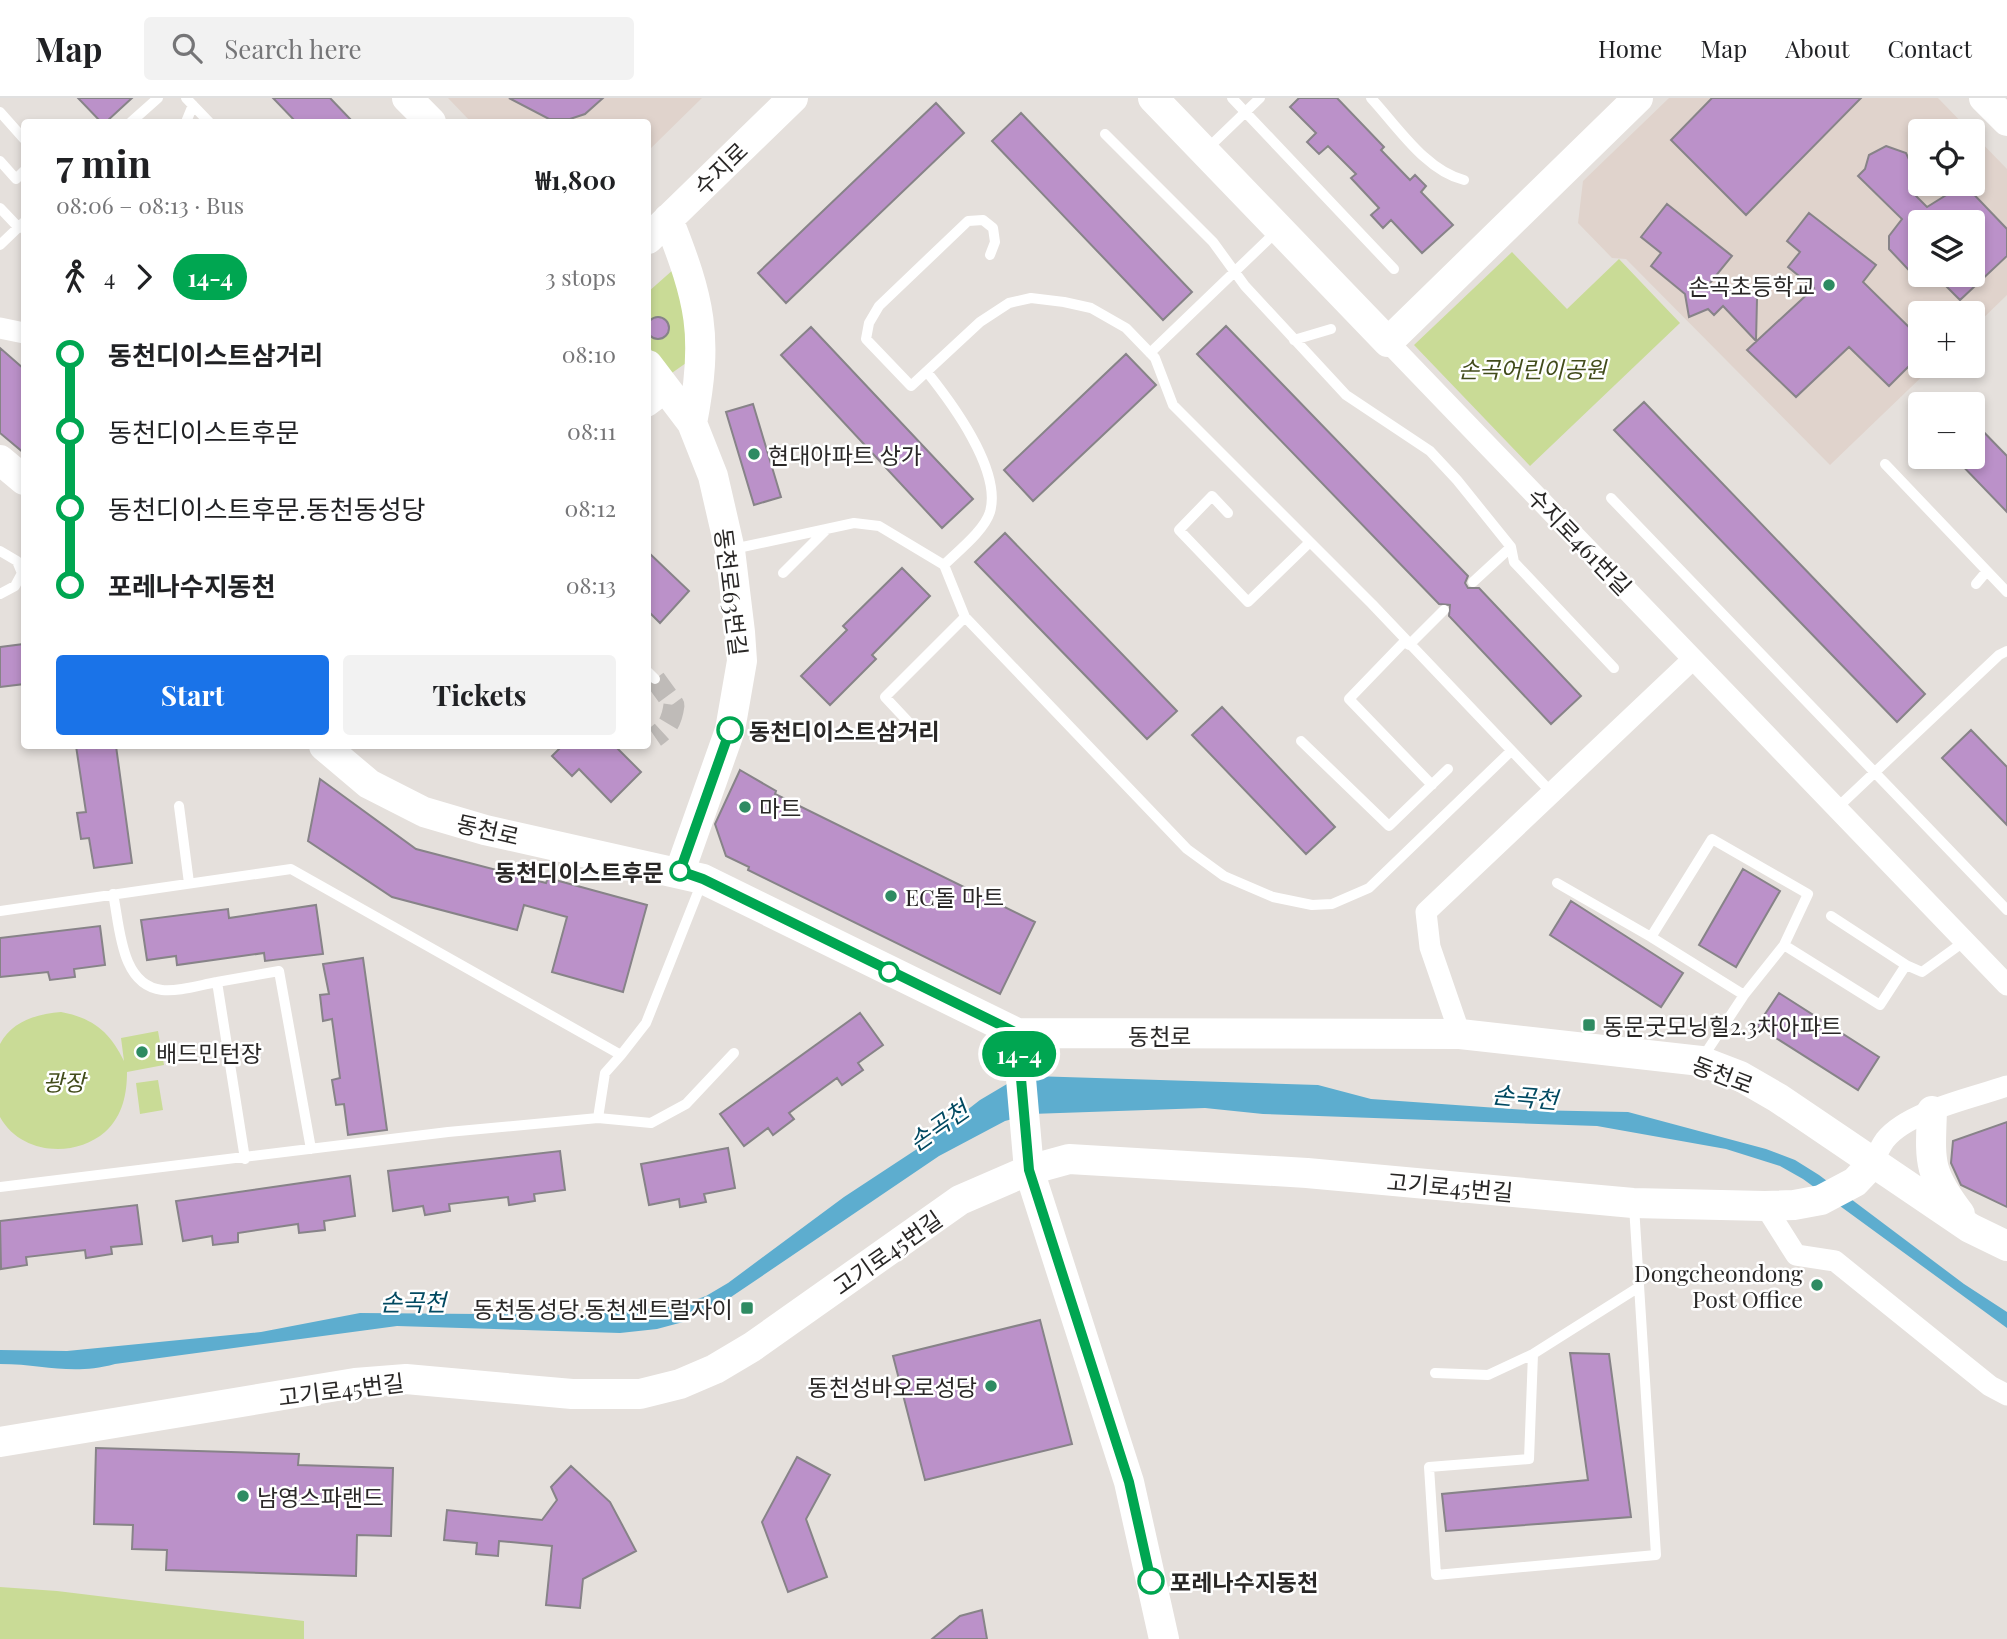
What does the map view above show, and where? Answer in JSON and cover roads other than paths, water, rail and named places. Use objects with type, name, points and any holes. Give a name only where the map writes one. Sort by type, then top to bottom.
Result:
[{"type":"street","points":[[407,98],[428,119]]},
{"type":"street","name":"수지로","points":[[658,229],[793,98]]},
{"type":"street","name":"수지로461번길","points":[[1153,98],[2007,985]]},
{"type":"street","points":[[1388,342],[1637,98]]},
{"type":"street","points":[[1984,98],[2007,121]]},
{"type":"street","points":[[658,229],[693,282],[701,326],[700,379],[692,423]]},
{"type":"street","points":[[0,328],[21,332]]},
{"type":"street","name":"동천로63번길","points":[[651,375],[658,398],[692,423],[713,476],[730,550],[741,652],[737,700],[692,875]]},
{"type":"street","points":[[0,460],[21,478]]},
{"type":"street","points":[[1460,1034],[1430,947],[1426,912],[1693,659]]},
{"type":"street","name":"동천로","points":[[330,749],[369,784],[424,811],[485,830],[692,875],[1018,1044],[1460,1034],[1700,1061],[1740,1076],[1779,1098],[1872,1164],[1970,1228],[2007,1246]]},
{"type":"street","points":[[1018,1044],[1029,1170],[1129,1482],[1164,1639]]},
{"type":"street","points":[[1872,1164],[1886,1139],[1906,1124],[1932,1111],[2007,1086]]},
{"type":"street","points":[[1932,1111],[1930,1155],[1937,1183],[1970,1228]]},
{"type":"street","name":"고기로45번길","points":[[0,1442],[355,1384],[407,1379],[572,1394],[640,1394],[680,1384],[715,1369],[752,1347],[960,1200],[1029,1170],[1069,1159],[1307,1173],[1633,1203],[1780,1205],[1822,1200],[1855,1182],[1872,1164]]},
{"type":"street","points":[[1780,1205],[1796,1255],[1835,1261],[1990,1386],[2007,1395]]},
{"type":"lane","points":[[134,119],[158,98]]},
{"type":"lane","points":[[1232,98],[1394,269]]},
{"type":"lane","points":[[1204,152],[1260,98]]},
{"type":"lane","points":[[1371,98],[1431,162],[1449,176],[1464,180]]},
{"type":"lane","points":[[189,102],[206,119]]},
{"type":"lane","points":[[0,112],[21,136]]},
{"type":"lane","points":[[1105,134],[1213,243],[1294,340],[1346,395],[1430,452],[1457,480],[1511,547],[1514,562],[1614,668]]},
{"type":"lane","points":[[0,161],[16,179],[21,174]]},
{"type":"lane","points":[[0,208],[21,224]]},
{"type":"lane","points":[[990,255],[995,242],[993,228],[983,220],[968,220],[879,306],[869,323],[866,339],[911,386],[980,322],[1009,303],[1031,298],[1091,308],[1126,328],[1156,358],[1173,405],[1310,542],[1551,792]]},
{"type":"lane","points":[[0,245],[21,226]]},
{"type":"lane","points":[[1150,353],[1279,229]]},
{"type":"lane","points":[[1294,340],[1331,329]]},
{"type":"lane","points":[[927,372],[973,438],[989,485],[990,512],[944,565]]},
{"type":"lane","points":[[1885,464],[2007,592]]},
{"type":"lane","points":[[1228,513],[1212,496],[1179,530],[1248,602],[1310,542]]},
{"type":"lane","points":[[1611,498],[1877,771],[2007,910]]},
{"type":"lane","points":[[730,550],[854,523],[879,526],[944,565],[965,617],[1204,864],[1252,888],[1293,903],[1332,904],[1369,888],[1510,752]]},
{"type":"lane","points":[[783,573],[827,529]]},
{"type":"lane","points":[[1473,582],[1511,547]]},
{"type":"lane","points":[[0,551],[16,561],[21,571]]},
{"type":"lane","points":[[1976,584],[1987,571]]},
{"type":"lane","points":[[0,594],[15,586],[21,575]]},
{"type":"lane","points":[[1432,785],[1349,699],[1444,610]]},
{"type":"lane","points":[[915,729],[885,697],[965,617]]},
{"type":"lane","points":[[1837,808],[1999,655],[2007,651]]},
{"type":"lane","points":[[1301,741],[1389,827],[1448,769]]},
{"type":"lane","points":[[179,806],[189,883]]},
{"type":"lane","points":[[1651,937],[1712,839],[1808,894],[1784,945],[1744,995],[1700,1061]]},
{"type":"lane","points":[[0,911],[291,869],[621,1055]]},
{"type":"lane","points":[[598,1118],[605,1073],[646,1023],[692,875]]},
{"type":"lane","points":[[1557,883],[1744,995]]},
{"type":"lane","points":[[113,894],[127,963],[145,984],[163,990],[279,971],[311,1149]]},
{"type":"lane","points":[[1831,916],[1906,965],[1922,972],[1965,941]]},
{"type":"lane","points":[[1784,945],[1880,1004],[1906,965]]},
{"type":"lane","points":[[217,982],[245,1159]]},
{"type":"lane","points":[[0,1187],[448,1132],[598,1118],[651,1123],[686,1104],[734,1053]]},
{"type":"lane","points":[[1532,1354],[1529,1459],[1429,1466],[1436,1574],[1656,1555],[1633,1203]]},
{"type":"lane","points":[[1435,1373],[1488,1375],[1532,1354],[1639,1287]]},
{"type":"water","points":[[1032,1076],[1318,1085],[1371,1099],[1527,1110],[1628,1112],[1766,1149],[1795,1160],[1819,1175],[1964,1284],[2007,1312],[2007,1328],[1803,1179],[1780,1166],[1726,1149],[1597,1126],[1263,1114],[1205,1108],[1031,1114],[1005,1121],[939,1156],[731,1297],[683,1322],[657,1329],[620,1333],[397,1326],[84,1369],[0,1364],[0,1350],[67,1351],[261,1332],[360,1313],[580,1315],[678,1306],[706,1296],[728,1283],[844,1197],[917,1149],[980,1100],[1007,1084]]},
{"type":"tunnel","points":[[655,679],[674,705],[669,723],[655,737]]},
{"type":"place","name":"손곡초등학교","points":[[1829,285]]},
{"type":"place","name":"현대아파트 상가","points":[[754,454]]},
{"type":"place","name":"동천디이스트삼거리","points":[[730,730]]},
{"type":"place","name":"마트","points":[[745,807]]},
{"type":"place","name":"동천디이스트후문","points":[[680,871]]},
{"type":"place","name":"EC돌 마트","points":[[891,896]]},
{"type":"place","name":"동문굿모닝힐2.3차아파트","points":[[1589,1025]]},
{"type":"place","name":"배드민턴장","points":[[142,1052]]},
{"type":"place","name":"Dongcheondong Post Office","points":[[1817,1285]]},
{"type":"place","name":"동천동성당.동천센트럴자이","points":[[747,1308]]},
{"type":"place","name":"동천성바오로성당","points":[[991,1386]]},
{"type":"place","name":"남영스파랜드","points":[[243,1496]]},
{"type":"place","name":"포레나수지동천","points":[[1151,1581]]},
{"type":"park label","name":"손곡어린이공원","points":[[1532,368]]},
{"type":"park label","name":"광장","points":[[64,1081]]},
{"type":"water label","name":"손곡천","points":[[1525,1096]]},
{"type":"water label","name":"손곡천","points":[[938,1125]]},
{"type":"water label","name":"손곡천","points":[[413,1301]]}]
